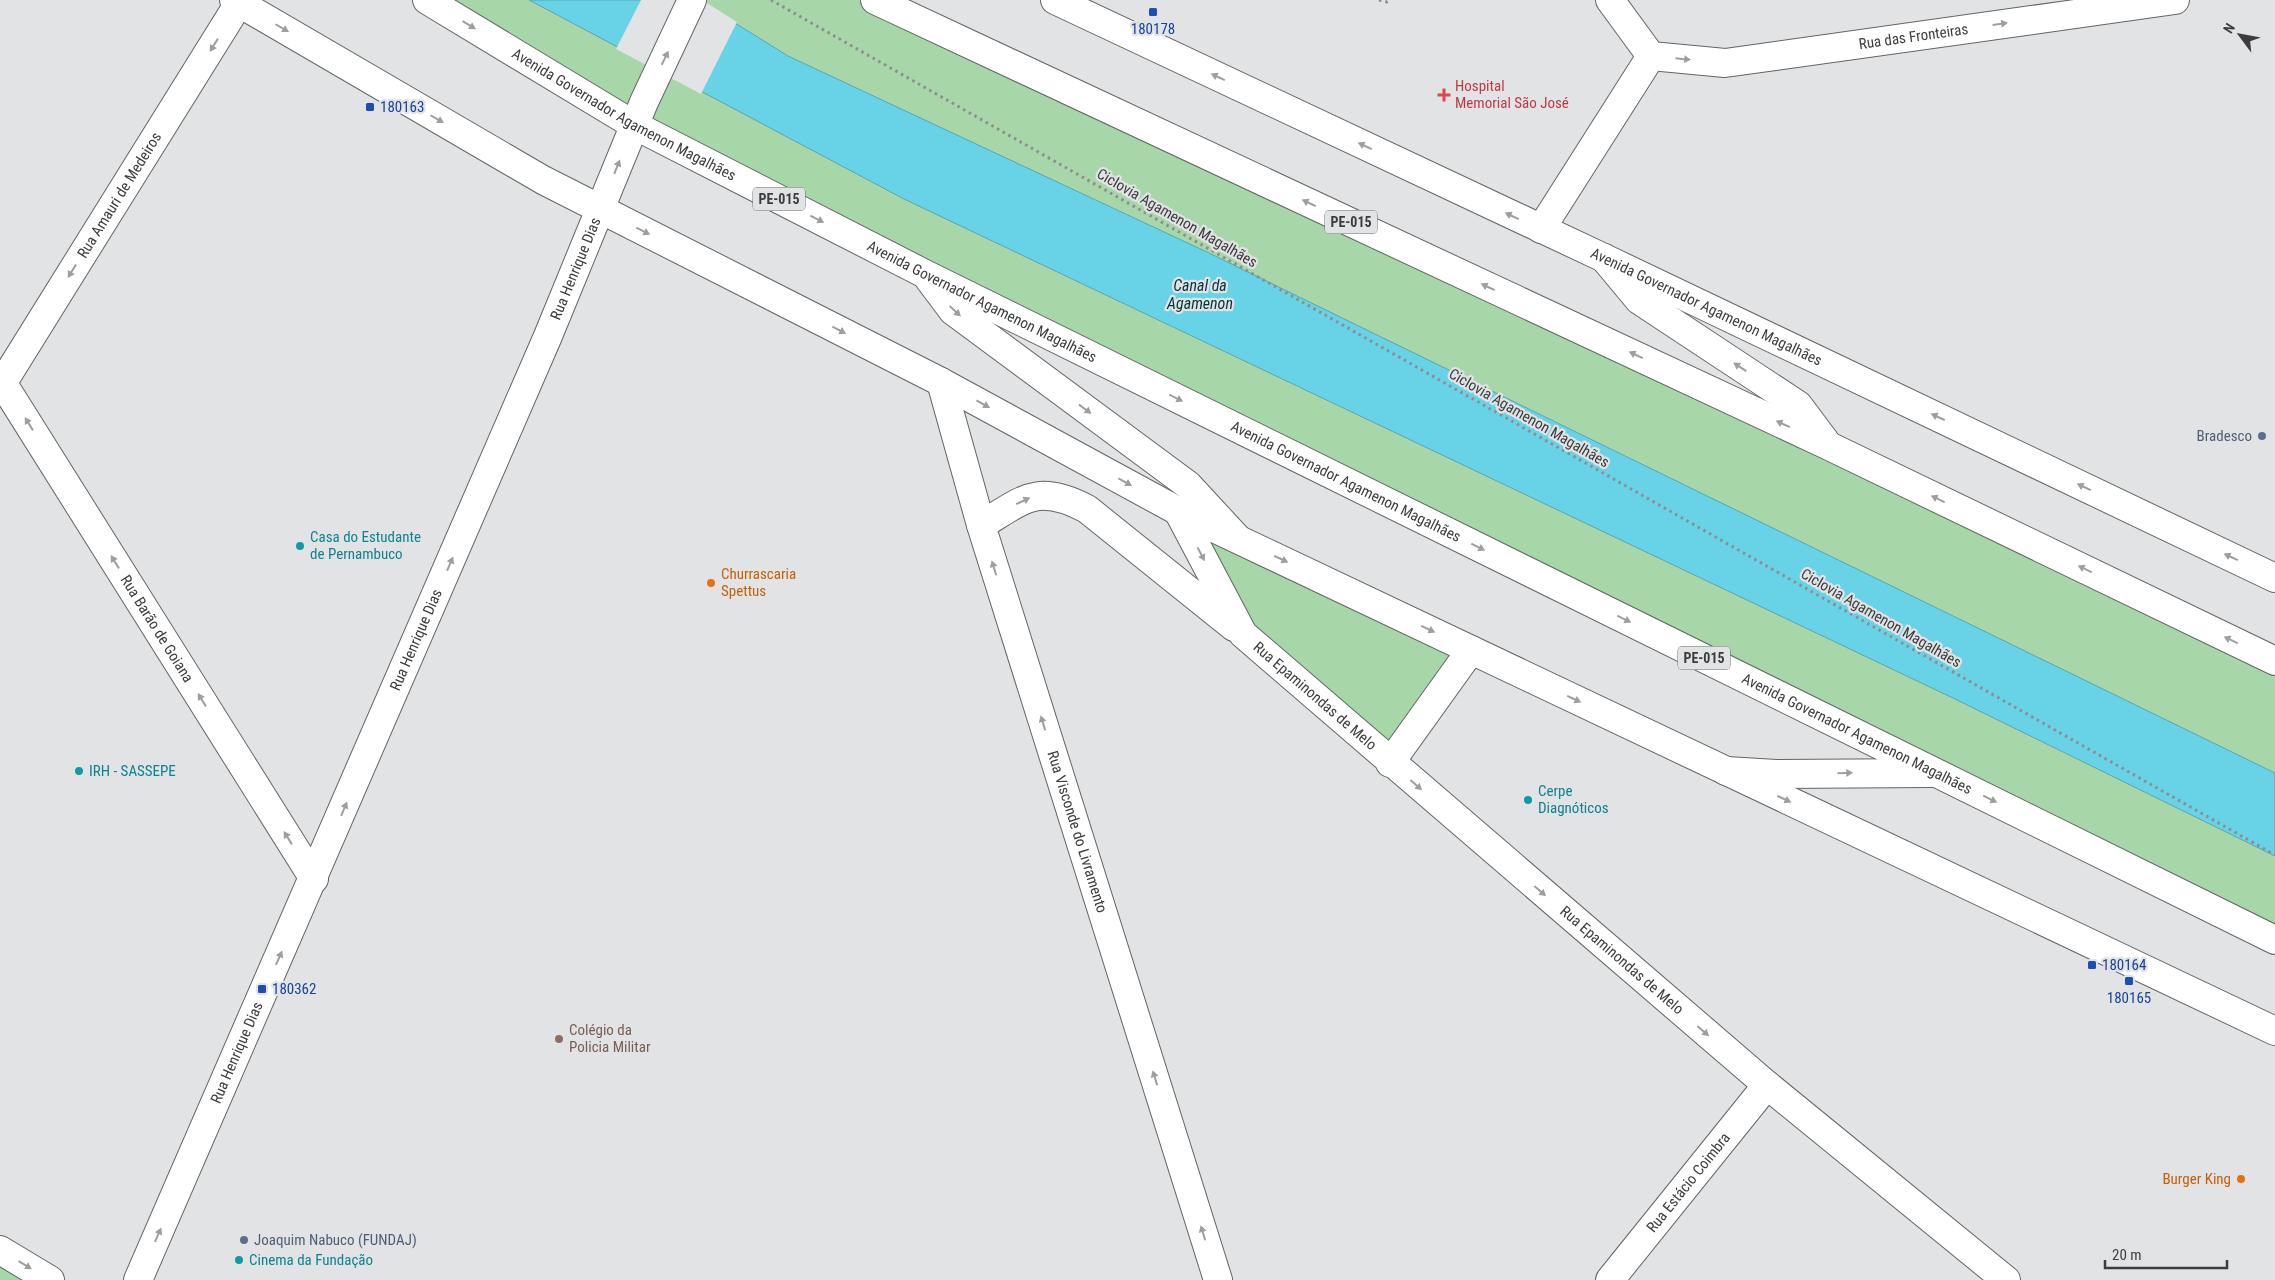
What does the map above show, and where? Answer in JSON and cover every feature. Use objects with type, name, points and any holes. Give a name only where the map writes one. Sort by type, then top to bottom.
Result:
[{"type":"main road","name":"Avenida Governador Agamenon Magalhães","points":[[427,0],[639,113],[925,274],[2275,940]]},
{"type":"main road","name":"Rua Henrique Dias","points":[[138,1280],[314,879],[548,336],[639,113],[692,0]]},
{"type":"main road","name":"PE-015","points":[[875,0],[1827,445],[2275,661]]},
{"type":"main road","name":"Avenida Governador Agamenon Magalhães","points":[[1055,0],[1604,258],[2275,578]]},
{"type":"main road","points":[[1541,229],[1650,56],[1610,0]]},
{"type":"main road","name":"Rua das Fronteiras","points":[[1650,56],[1725,63],[2175,0]]},
{"type":"main road","points":[[237,2],[472,139],[600,209],[942,382],[1178,511],[2275,1032]]},
{"type":"main road","name":"Rua Amauri de Medeiros","points":[[1,383],[237,2]]},
{"type":"main road","points":[[1604,258],[1639,300],[1798,405],[1827,445]]},
{"type":"main road","points":[[925,274],[953,311],[1188,485],[1237,538]]},
{"type":"main road","name":"Rua Visconde do Livramento","points":[[942,382],[981,525],[1218,1280]]},
{"type":"main road","name":"Rua Barão de Goiana","points":[[1,383],[314,879]]},
{"type":"main road","name":"Rua Epaminondas de Melo","points":[[981,525],[1025,500],[1042,494],[1067,498],[1088,508],[1243,634],[1390,763],[1767,1085],[2006,1280]]},
{"type":"main road","name":"Rua Epaminondas de Melo","points":[[1178,511],[1243,634]]},
{"type":"main road","points":[[1390,763],[1471,650]]},
{"type":"main road","points":[[1726,771],[1776,774],[1937,773]]},
{"type":"main road","name":"Rua Estácio Coimbra","points":[[1610,1280],[1767,1085]]},
{"type":"main road","points":[[0,1250],[50,1280]]},
{"type":"path","name":"Ciclovia Agamenon Magalhães","points":[[771,0],[2275,855]]},
{"type":"path","points":[[1379,0],[1387,2],[1391,0]]},
{"type":"green space","points":[[427,0],[875,0],[2275,661],[2275,940],[1132,376]]},
{"type":"green space","points":[[1178,511],[1471,650],[1390,763],[1243,634]]},
{"type":"green space","points":[[0,1261],[32,1280],[0,1280]]},
{"type":"water","name":"Canal da Agamenon","points":[[529,0],[698,0],[788,56],[1209,253],[2275,773],[2275,856],[1955,699],[904,199]]},
{"type":"pier","points":[[641,0],[702,0],[737,22],[701,94],[616,49]]},
{"type":"place","name":"180178","points":[[1153,12]]},
{"type":"place","name":"Hospital Memorial São José","points":[[1444,95]]},
{"type":"place","name":"180163","points":[[370,107]]},
{"type":"place","name":"Bradesco","points":[[2262,436]]},
{"type":"place","name":"Casa do Estudante de Pernambuco","points":[[300,546]]},
{"type":"place","name":"Churrascaria Spettus","points":[[711,583]]},
{"type":"place","name":"IRH - SASSEPE","points":[[79,771]]},
{"type":"place","name":"Cerpe Diagnóticos","points":[[1528,800]]},
{"type":"place","name":"180164","points":[[2092,965]]},
{"type":"place","name":"180165","points":[[2129,981]]},
{"type":"place","name":"180362","points":[[262,989]]},
{"type":"place","name":"Colégio da Policia Militar","points":[[559,1039]]},
{"type":"place","name":"Burger King","points":[[2241,1179]]},
{"type":"place","name":"Joaquim Nabuco (FUNDAJ)","points":[[244,1240]]},
{"type":"place","name":"Cinema da Fundação","points":[[239,1260]]}]
